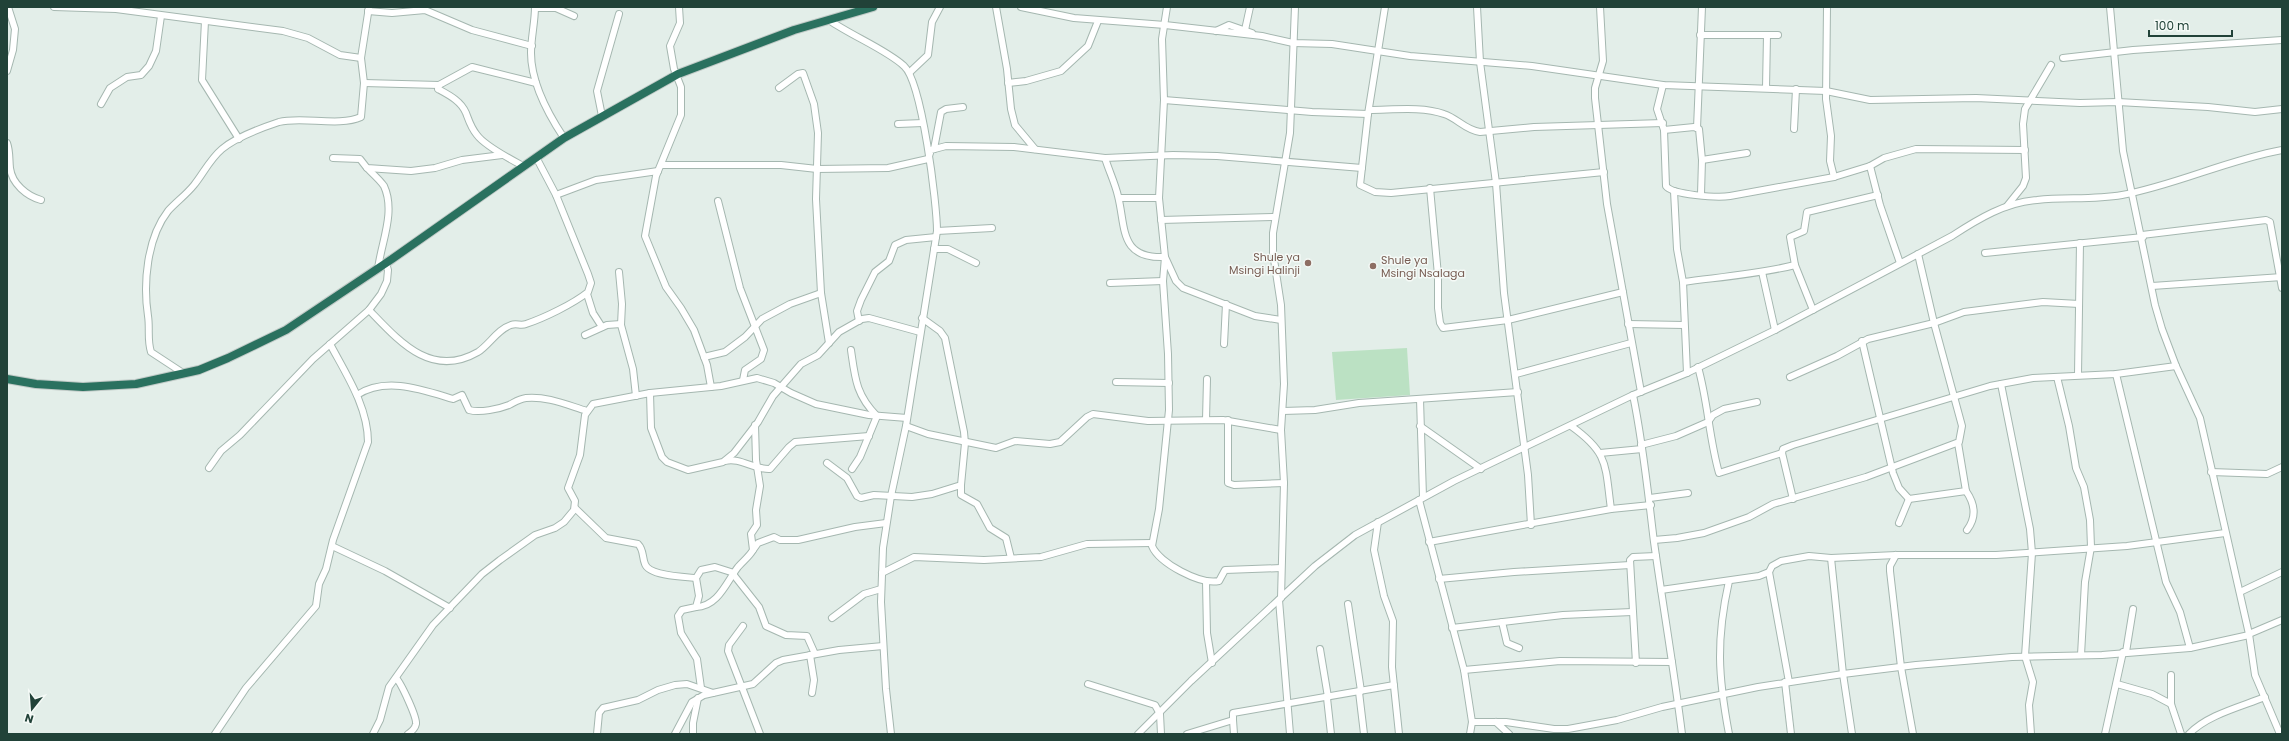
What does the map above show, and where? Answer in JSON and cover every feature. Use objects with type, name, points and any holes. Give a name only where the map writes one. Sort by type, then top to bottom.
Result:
[{"type":"highway","points":[[7,379],[36,384],[83,387],[136,384],[183,374],[228,358],[286,330],[378,269],[564,138],[678,74],[794,30],[873,7]]},
{"type":"street","points":[[7,71],[14,40],[15,28],[9,20],[8,7]]},
{"type":"street","points":[[54,7],[116,8],[161,16],[282,31],[308,38],[340,55],[361,58]]},
{"type":"street","points":[[564,138],[550,116],[536,82],[532,62],[535,7],[556,8],[574,16]]},
{"type":"street","points":[[679,7],[680,23],[670,46],[674,69],[678,74],[683,105],[681,115],[662,165],[658,171],[649,207],[645,240],[666,287],[687,318],[704,357],[711,387]]},
{"type":"street","points":[[910,72],[928,55],[932,22],[940,7]]},
{"type":"street","points":[[996,7],[1011,109],[1015,125],[1035,149]]},
{"type":"street","points":[[1021,7],[1054,15],[1098,21],[1165,25],[1262,36],[1293,43],[1332,44],[1379,51],[1532,66],[1662,86],[1826,91],[1870,100],[1934,97],[2029,101],[2118,102],[2215,107],[2255,112],[2282,109]]},
{"type":"street","points":[[1167,7],[1162,39],[1164,100],[1159,198],[1164,257],[1163,281],[1169,382],[1168,421],[1159,509],[1152,543],[1154,551],[1166,562],[1188,575],[1206,581],[1219,581],[1225,570],[1281,568]]},
{"type":"street","points":[[1245,30],[1250,7]]},
{"type":"street","points":[[1290,734],[1280,599],[1284,483],[1281,430],[1283,411],[1281,320],[1280,292],[1273,253],[1274,217],[1286,161],[1291,110],[1295,7]]},
{"type":"street","points":[[1385,7],[1369,112],[1360,185],[1375,192],[1391,192],[1604,172]]},
{"type":"street","points":[[1477,7],[1480,62],[1496,183],[1508,320],[1525,448],[1531,524]]},
{"type":"street","points":[[1600,7],[1603,61],[1598,76],[1595,98],[1607,204],[1641,392]]},
{"type":"street","points":[[1701,194],[1702,160],[1698,128],[1702,7]]},
{"type":"street","points":[[1827,7],[1826,91],[1831,136],[1830,161],[1834,177]]},
{"type":"street","points":[[2110,7],[2113,54],[2123,151],[2162,329],[2176,366],[2200,418],[2210,472],[2249,634],[2253,667],[2280,734]]},
{"type":"street","points":[[183,374],[151,352],[149,346],[146,305],[151,243],[158,225],[167,212],[192,188],[222,149],[238,139],[272,125],[290,120],[322,122],[358,119],[361,115],[364,83],[361,58],[368,9],[392,13],[425,10],[472,30],[532,46]]},
{"type":"street","points":[[602,116],[598,102],[597,87],[619,14]]},
{"type":"street","points":[[101,104],[110,88],[127,77],[141,75],[149,66],[156,51],[161,16]]},
{"type":"street","points":[[829,20],[896,60],[910,72],[916,87],[936,202],[937,234],[922,318],[906,426],[886,522],[880,589],[883,646],[891,734]]},
{"type":"street","points":[[205,21],[202,79],[207,90],[238,139]]},
{"type":"street","points":[[1008,83],[1026,82],[1050,75],[1064,68],[1088,46],[1098,21]]},
{"type":"street","points":[[1216,31],[1229,25],[1262,36]]},
{"type":"street","points":[[1700,34],[1778,35]]},
{"type":"street","points":[[1766,88],[1767,35]]},
{"type":"street","points":[[2063,58],[2282,40]]},
{"type":"street","points":[[2007,206],[2025,182],[2024,115],[2029,101],[2050,65]]},
{"type":"street","points":[[364,83],[439,85],[472,67],[536,82]]},
{"type":"street","points":[[780,88],[798,74],[805,74],[814,104],[818,133],[816,199],[821,293],[829,342]]},
{"type":"street","points":[[439,85],[438,89],[451,96],[461,105],[467,121],[478,136],[502,154],[523,166]]},
{"type":"street","points":[[1662,86],[1657,109],[1663,123],[1664,130],[1666,186],[1674,191],[1724,197],[1834,177],[1870,166],[1884,158],[1916,149],[2025,150]]},
{"type":"street","points":[[1794,129],[1796,89]]},
{"type":"street","points":[[1164,100],[1291,110],[1369,112],[1430,110],[1451,117],[1472,131],[1534,127],[1663,123]]},
{"type":"street","points":[[662,165],[782,165],[816,169],[888,168],[928,158],[934,149],[941,112],[946,109],[963,107]]},
{"type":"street","points":[[898,124],[923,123]]},
{"type":"street","points":[[1664,130],[1698,128]]},
{"type":"street","points":[[7,143],[10,151],[10,169],[15,180],[24,192],[41,200]]},
{"type":"street","points":[[934,149],[946,146],[1035,149],[1105,158],[1137,158],[1161,155],[1217,156],[1362,168]]},
{"type":"street","points":[[1138,734],[1280,599],[1343,543],[1421,498],[1633,395],[1687,373],[1775,330],[1952,236],[1975,220],[2007,206],[2036,200],[2082,200],[2132,193],[2236,160],[2282,150]]},
{"type":"street","points":[[1702,160],[1747,153]]},
{"type":"street","points":[[368,168],[411,171],[435,168],[462,160],[502,154]]},
{"type":"street","points":[[369,310],[411,350],[434,360],[449,362],[477,352],[511,325],[523,325],[533,321],[587,294],[591,287],[589,278],[556,195],[536,157]]},
{"type":"street","points":[[333,158],[360,159],[384,186],[387,197],[389,218],[378,269]]},
{"type":"street","points":[[1105,158],[1118,198],[1125,236],[1129,243],[1134,250],[1142,254],[1155,257],[1164,257]]},
{"type":"street","points":[[1870,166],[1900,263]]},
{"type":"street","points":[[556,195],[596,180],[658,171]]},
{"type":"street","points":[[7,178],[15,180]]},
{"type":"street","points":[[1430,188],[1441,326],[1447,328],[1508,320],[1623,292]]},
{"type":"street","points":[[1674,191],[1677,249],[1682,282],[1687,373]]},
{"type":"street","points":[[1813,310],[1795,265],[1789,238],[1804,231],[1807,212],[1878,195]]},
{"type":"street","points":[[1118,198],[1159,198]]},
{"type":"street","points":[[718,201],[740,288],[763,347],[763,356],[746,368],[743,380]]},
{"type":"street","points":[[1161,220],[1274,217]]},
{"type":"street","points":[[1985,253],[2142,236],[2266,220],[2270,222],[2282,288]]},
{"type":"street","points":[[859,322],[857,311],[861,300],[875,272],[889,261],[895,245],[906,240],[937,234],[992,228]]},
{"type":"street","points":[[2078,375],[2080,243]]},
{"type":"street","points":[[934,249],[948,250],[976,263]]},
{"type":"street","points":[[1918,254],[1934,323],[1956,396],[1962,426],[1958,443],[1966,491],[1974,512],[1972,523],[1967,530]]},
{"type":"street","points":[[1164,257],[1180,287],[1255,316],[1281,320]]},
{"type":"street","points":[[209,468],[221,451],[240,435],[313,359],[369,310],[381,294],[387,281],[388,270],[386,263]]},
{"type":"street","points":[[1682,282],[1734,274],[1762,272],[1795,265]]},
{"type":"street","points":[[619,272],[622,300],[621,324],[633,369],[636,396]]},
{"type":"street","points":[[1762,272],[1775,330]]},
{"type":"street","points":[[2152,286],[2281,277]]},
{"type":"street","points":[[1110,283],[1163,281]]},
{"type":"street","points":[[704,357],[721,354],[728,351],[762,319],[772,313],[821,293]]},
{"type":"street","points":[[587,294],[593,313],[602,328]]},
{"type":"street","points":[[1790,377],[1837,356],[1862,341],[1884,334],[1934,323],[1973,310],[2043,302],[2079,304]]},
{"type":"street","points":[[1224,344],[1226,304]]},
{"type":"street","points":[[723,462],[734,452],[780,388],[801,364],[818,355],[839,332],[871,318],[920,332]]},
{"type":"street","points":[[922,318],[940,332],[945,338],[966,443],[961,494],[977,504],[988,525],[993,531],[1006,538],[1011,558]]},
{"type":"street","points":[[585,335],[602,328],[621,324]]},
{"type":"street","points":[[1628,324],[1684,325]]},
{"type":"street","points":[[1862,341],[1892,466],[1899,488],[1909,499]]},
{"type":"street","points":[[1516,374],[1631,343]]},
{"type":"street","points":[[215,734],[246,688],[284,642],[312,612],[317,604],[319,584],[368,442],[368,432],[357,395],[330,344]]},
{"type":"street","points":[[851,350],[858,389],[863,401],[876,416]]},
{"type":"street","points":[[1698,367],[1711,445],[1719,473],[1782,453],[1783,450],[1793,445],[1880,420],[1956,396],[1964,392],[2033,378],[2116,374],[2176,366]]},
{"type":"street","points":[[2116,374],[2166,582],[2180,612],[2190,648]]},
{"type":"street","points":[[2057,377],[2069,426],[2076,468],[2084,487],[2091,547],[2085,582],[2081,655]]},
{"type":"street","points":[[373,734],[380,720],[387,692],[427,632],[495,564],[535,536],[559,526],[571,516],[575,508],[575,501],[568,488],[580,455],[586,411],[596,402],[650,393],[711,387],[743,380],[762,379],[774,383],[780,388],[816,404],[876,416],[907,418]]},
{"type":"street","points":[[1206,420],[1207,379]]},
{"type":"street","points":[[1116,382],[1169,382]]},
{"type":"street","points":[[2001,384],[2027,509],[2032,553],[2025,656],[2033,682],[2029,705],[2032,734]]},
{"type":"street","points":[[357,395],[375,386],[398,386],[418,389],[453,399],[462,395],[469,410],[475,412],[499,408],[520,399],[535,397],[550,399],[586,411]]},
{"type":"street","points":[[1283,411],[1315,410],[1359,403],[1518,392]]},
{"type":"street","points":[[650,393],[651,428],[666,461],[678,468],[688,470],[723,462],[735,461],[758,468],[771,469],[792,444],[800,441],[869,436]]},
{"type":"street","points":[[1633,395],[1650,498],[1656,556],[1682,734]]},
{"type":"street","points":[[1420,399],[1421,498],[1429,542],[1464,670],[1472,722],[1470,734]]},
{"type":"street","points":[[1600,454],[1642,447],[1708,422],[1713,415],[1724,409],[1757,402]]},
{"type":"street","points":[[906,426],[928,434],[996,448],[1015,441],[1057,443],[1065,440],[1084,420],[1093,414],[1130,420],[1228,420],[1281,430]]},
{"type":"street","points":[[852,469],[860,457],[876,416]]},
{"type":"street","points":[[1228,420],[1228,483],[1234,485],[1284,483]]},
{"type":"street","points":[[752,550],[751,534],[757,525],[756,510],[760,494],[755,424]]},
{"type":"street","points":[[1420,426],[1481,469]]},
{"type":"street","points":[[1571,426],[1592,442],[1600,454],[1605,466],[1611,509]]},
{"type":"street","points":[[1654,540],[1704,533],[1749,517],[1773,504],[1866,477],[1892,466],[1958,443]]},
{"type":"street","points":[[1782,453],[1793,499]]},
{"type":"street","points":[[827,463],[847,478],[859,497],[907,497],[932,494],[961,485]]},
{"type":"street","points":[[2210,472],[2267,474],[2282,467]]},
{"type":"street","points":[[1909,499],[1966,491]]},
{"type":"street","points":[[1650,498],[1688,493]]},
{"type":"street","points":[[1899,523],[1909,499]]},
{"type":"street","points":[[1429,542],[1611,509],[1651,505]]},
{"type":"street","points":[[575,508],[606,538],[638,544],[643,550],[645,564],[649,570],[666,575],[696,578]]},
{"type":"street","points":[[701,688],[697,659],[687,644],[678,622],[679,614],[682,610],[705,606],[718,596],[733,574],[758,543],[774,537],[782,540],[798,540],[855,527],[886,522]]},
{"type":"street","points":[[1378,522],[1374,550],[1384,596],[1393,621],[1392,667],[1399,734]]},
{"type":"street","points":[[1791,734],[1787,682],[1769,572],[1772,566],[1781,561],[1809,556],[1831,558],[1896,555],[1974,556],[2032,553],[2091,547],[2157,543],[2225,533]]},
{"type":"street","points":[[882,573],[914,557],[962,560],[1041,557],[1087,544],[1152,543]]},
{"type":"street","points":[[332,546],[385,571],[450,608]]},
{"type":"street","points":[[1896,555],[1890,566],[1890,571],[1901,667],[1913,734]]},
{"type":"street","points":[[1636,663],[1630,560],[1633,557],[1656,556]]},
{"type":"street","points":[[1831,558],[1843,674],[1852,734]]},
{"type":"street","points":[[1439,579],[1514,572],[1630,565]]},
{"type":"street","points":[[696,607],[699,596],[696,578],[701,570],[711,567],[723,568],[733,574],[759,607],[766,626],[786,635],[807,636],[813,654],[814,680],[812,693]]},
{"type":"street","points":[[1662,590],[1729,581],[1769,572]]},
{"type":"street","points":[[2240,592],[2282,572]]},
{"type":"street","points":[[1206,581],[1207,633],[1212,663]]},
{"type":"street","points":[[1729,581],[1721,626],[1719,672],[1721,695],[1729,734]]},
{"type":"street","points":[[832,618],[864,594],[880,589]]},
{"type":"street","points":[[1348,604],[1360,691],[1364,734]]},
{"type":"street","points":[[2105,734],[2133,609]]},
{"type":"street","points":[[1452,628],[1563,615],[1632,612]]},
{"type":"street","points":[[1472,722],[1496,722],[1568,729],[1617,720],[1678,704],[1721,695],[1787,682],[1843,674],[1901,667],[2025,656],[2102,656],[2124,652],[2190,648],[2249,634],[2282,620]]},
{"type":"street","points":[[1502,622],[1505,640],[1507,643],[1519,648]]},
{"type":"street","points":[[743,626],[729,645],[728,650],[733,667],[743,686],[760,734]]},
{"type":"street","points":[[675,734],[688,707],[698,698],[758,681],[776,663],[813,654],[883,646]]},
{"type":"street","points":[[1320,649],[1331,734]]},
{"type":"street","points":[[1464,670],[1560,661],[1636,663],[1672,662]]},
{"type":"street","points":[[2170,675],[2171,704],[2182,734]]},
{"type":"street","points":[[396,678],[402,684],[416,721],[414,728],[408,734]]},
{"type":"street","points":[[597,734],[599,713],[603,708],[630,703],[675,685],[687,684],[713,693]]},
{"type":"street","points":[[1088,684],[1155,705],[1160,714],[1162,734]]},
{"type":"street","points":[[2117,684],[2152,694],[2171,704]]},
{"type":"street","points":[[1234,734],[1233,713],[1327,698],[1394,685]]},
{"type":"street","points":[[2188,734],[2199,725],[2211,719],[2265,697]]},
{"type":"street","points":[[693,734],[693,722],[698,698]]},
{"type":"street","points":[[2275,721],[2282,717]]},
{"type":"street","points":[[1187,734],[1233,720]]},
{"type":"street","points":[[1496,722],[1509,734]]},
{"type":"green space","points":[[1407,348],[1410,395],[1336,400],[1332,352]]},
{"type":"place","name":"Shule ya Msingi Halinji","points":[[1308,263]]},
{"type":"place","name":"Shule ya Msingi Nsalaga","points":[[1373,266]]}]
